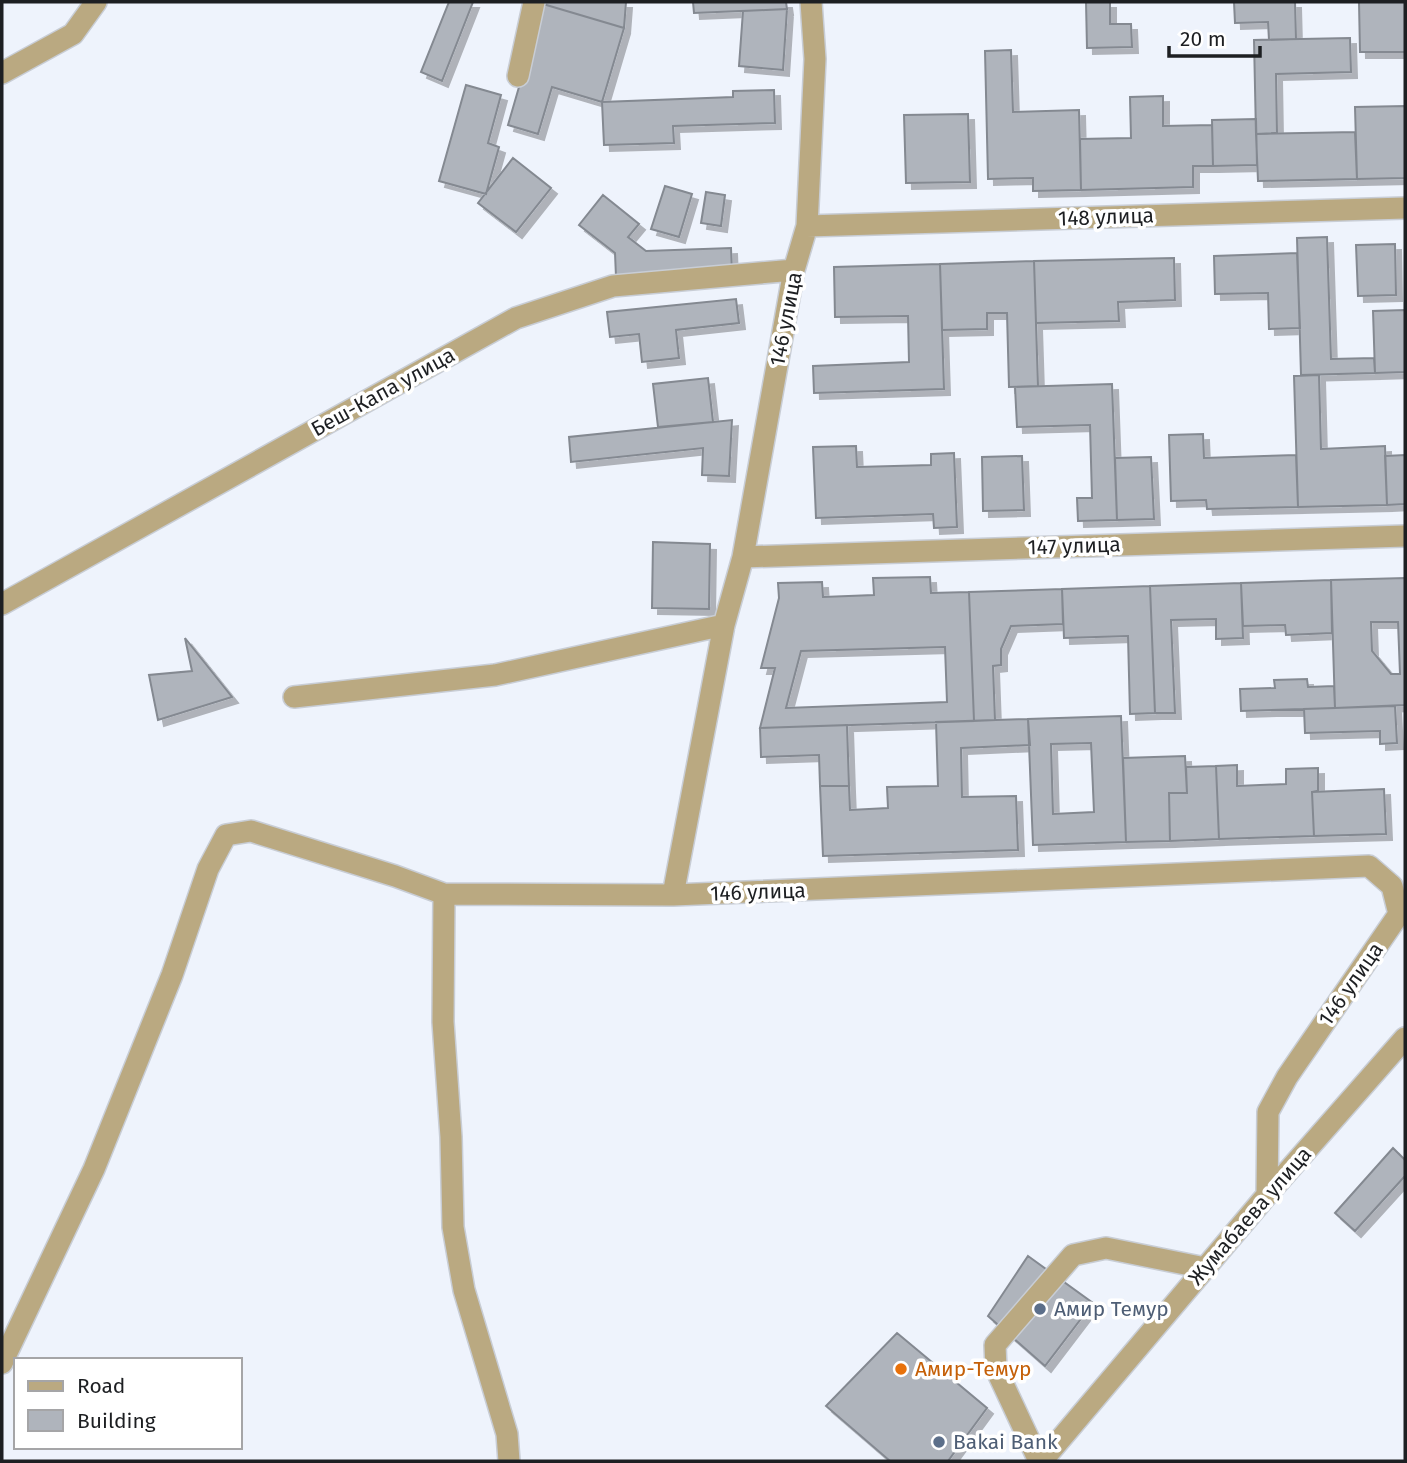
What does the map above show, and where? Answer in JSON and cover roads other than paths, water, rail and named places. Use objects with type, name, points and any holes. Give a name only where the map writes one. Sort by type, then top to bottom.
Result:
[{"type":"street","points":[[2,73],[73,34],[96,2]]},
{"type":"street","points":[[518,76],[534,2]]},
{"type":"street","name":"146 улица","points":[[811,2],[815,59],[807,226],[794,270],[743,557],[724,625],[673,895],[1369,866],[1392,886],[1399,914],[1287,1077],[1268,1112],[1267,1195]]},
{"type":"street","name":"148 улица","points":[[807,226],[1405,208]]},
{"type":"street","name":"Беш-Капа улица","points":[[2,604],[516,318],[614,286],[794,270]]},
{"type":"street","name":"147 улица","points":[[743,557],[1405,536]]},
{"type":"street","points":[[294,697],[495,675],[724,625]]},
{"type":"street","points":[[2,1363],[94,1169],[172,975],[208,869],[226,835],[251,831],[444,894],[673,895]]},
{"type":"street","points":[[444,894],[443,1021],[453,1227],[464,1290],[507,1434],[509,1461]]},
{"type":"street","name":"Жумабаева улица","points":[[1040,1461],[1405,1038]]},
{"type":"street","points":[[1040,1461],[996,1369],[995,1345],[1003,1335],[1073,1255],[1106,1248],[1205,1268]]},
{"type":"place","name":"Амир Темур","points":[[1040,1309]]},
{"type":"place","name":"Амир-Темур","points":[[901,1369]]},
{"type":"place","name":"Bakai Bank","points":[[939,1442]]}]
